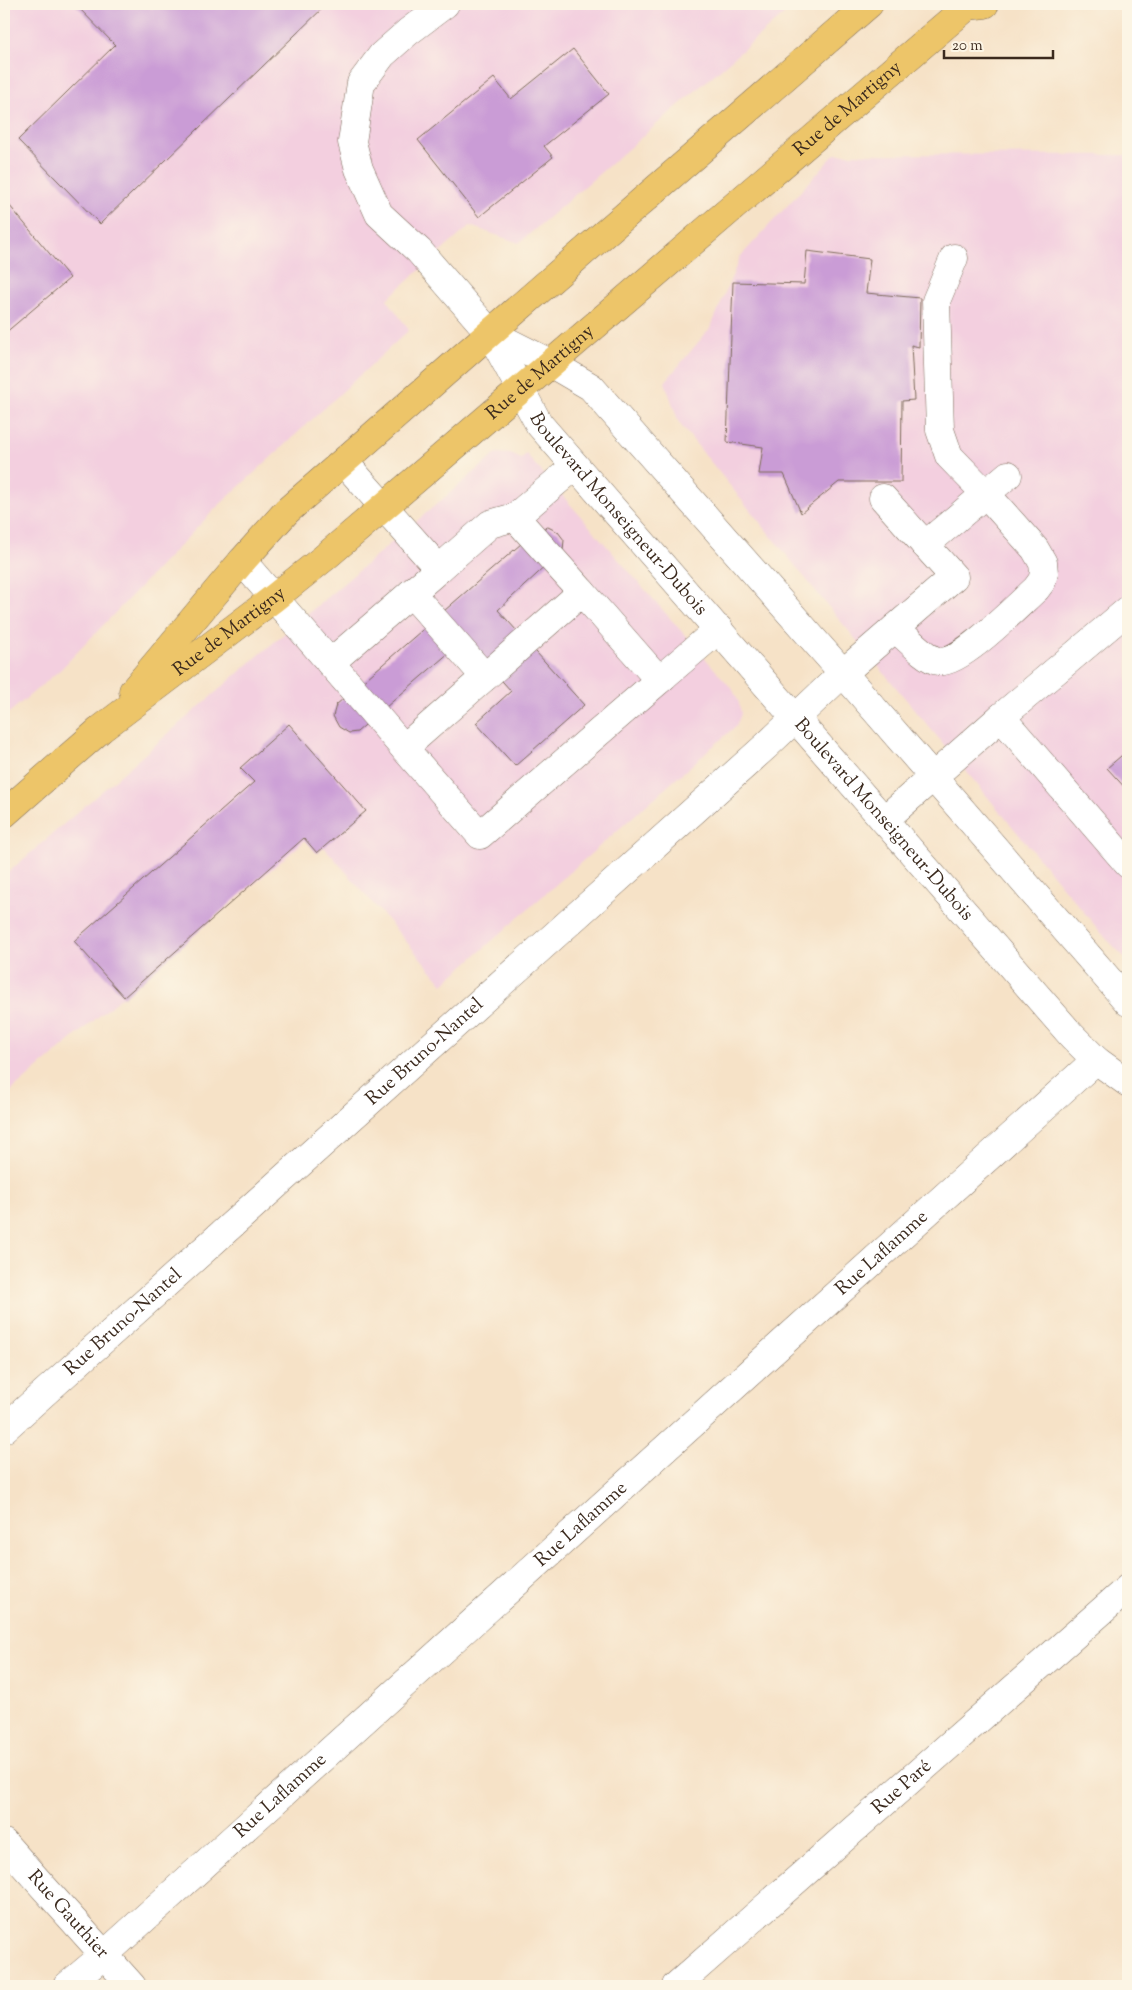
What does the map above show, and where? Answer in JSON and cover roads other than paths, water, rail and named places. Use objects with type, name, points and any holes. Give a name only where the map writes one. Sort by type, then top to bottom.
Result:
[{"type":"main road","name":"Rue de Martigny","points":[[101,729],[242,561],[287,511],[869,4]]},
{"type":"main road","name":"Rue de Martigny","points":[[4,814],[101,729],[274,598],[974,5]]},
{"type":"street","points":[[445,4],[408,32],[382,55],[361,83],[352,142],[359,168],[379,214],[419,251],[490,333],[550,363],[591,387],[1128,1001]]},
{"type":"street","points":[[895,628],[937,661],[948,661],[971,647],[1036,589],[1042,581],[1044,572],[1043,563],[1035,549],[949,456],[940,430],[936,302],[954,258]]},
{"type":"street","name":"Boulevard Monseigneur-Dubois","points":[[490,333],[539,424],[719,629],[993,948],[1072,1036],[1096,1060],[1128,1083]]},
{"type":"street","points":[[344,462],[439,569]]},
{"type":"street","points":[[330,663],[490,524],[516,517],[576,466]]},
{"type":"street","points":[[883,498],[925,545],[1008,475]]},
{"type":"street","points":[[516,517],[659,680],[664,676]]},
{"type":"street","name":"Rue Bruno-Nantel","points":[[4,1428],[796,718],[843,673],[954,577],[925,545]]},
{"type":"street","points":[[242,561],[480,835],[719,629]]},
{"type":"street","points":[[404,748],[582,592]]},
{"type":"street","points":[[411,593],[485,677]]},
{"type":"street","points":[[884,820],[1128,610]]},
{"type":"street","points":[[1001,718],[1126,858]]},
{"type":"street","name":"Rue Laflamme","points":[[67,1986],[104,1955],[1096,1060]]},
{"type":"street","name":"Rue Paré","points":[[676,1986],[1128,1588]]},
{"type":"street","name":"Rue Gauthier","points":[[4,1843],[132,1986]]}]
